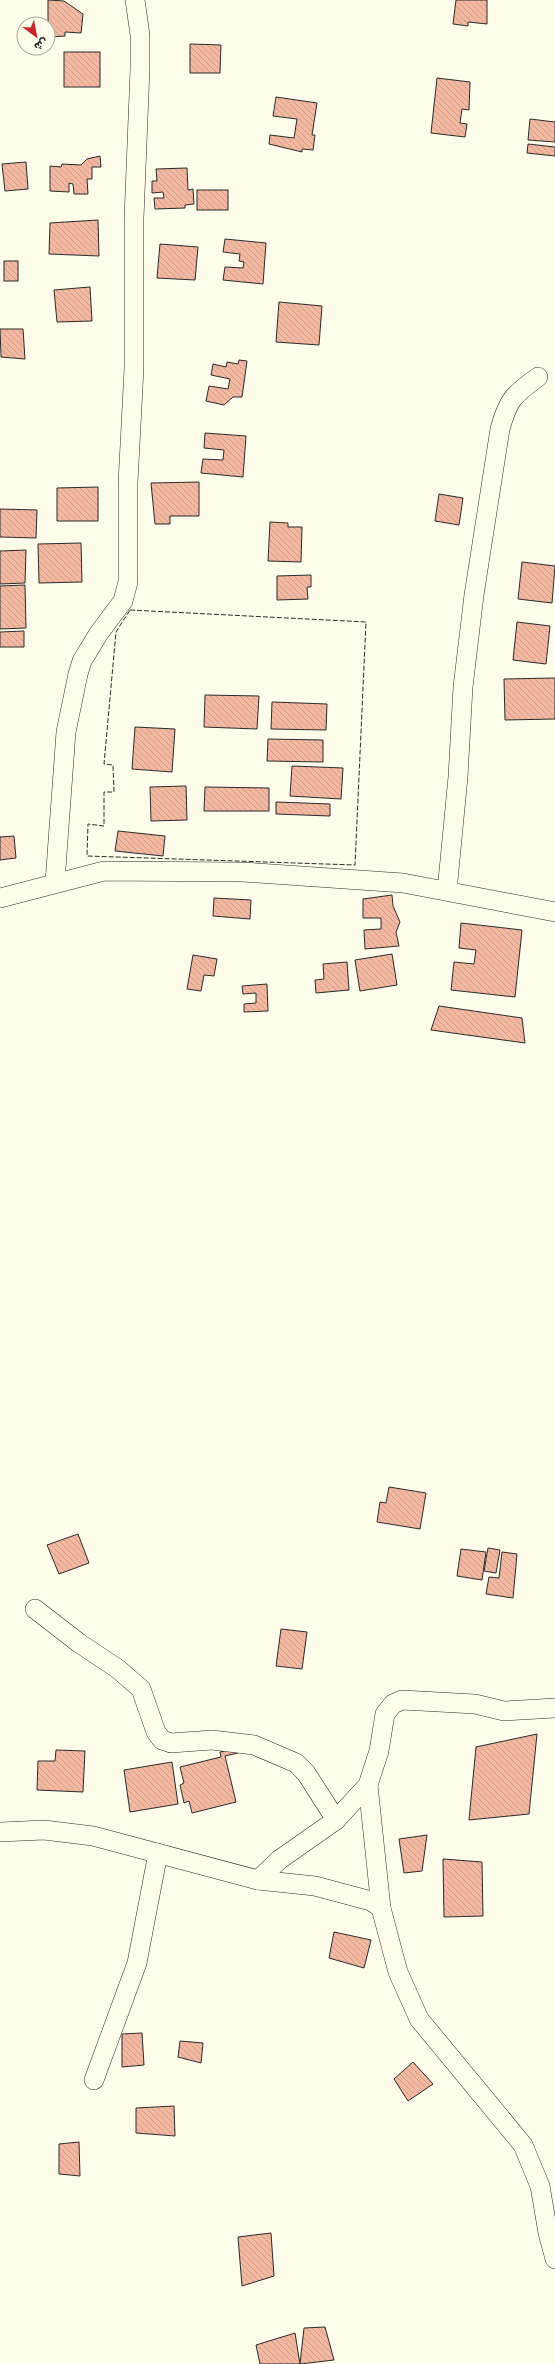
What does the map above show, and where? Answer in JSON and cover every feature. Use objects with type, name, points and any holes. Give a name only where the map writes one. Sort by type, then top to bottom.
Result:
[{"type":"street","points":[[55,882],[66,732],[78,674],[82,661],[99,633],[123,601],[128,582],[128,483],[134,368],[134,218],[140,69],[140,35],[135,0]]},
{"type":"street","points":[[447,891],[458,777],[463,687],[473,603],[500,430],[506,407],[520,390],[538,377]]},
{"type":"street","points":[[0,898],[55,882],[104,871],[243,872],[403,883],[555,912]]},
{"type":"street","points":[[35,1609],[79,1643],[118,1669],[141,1689],[156,1732],[162,1740],[171,1743],[212,1740],[254,1745],[296,1763],[306,1773],[336,1820]]},
{"type":"street","points":[[555,1708],[504,1711],[475,1704],[402,1700],[393,1704],[385,1714],[379,1751],[368,1785],[382,1908],[398,1972],[419,2018],[523,2145],[540,2186],[548,2233],[555,2259]]},
{"type":"street","points":[[258,1880],[279,1860],[336,1820],[368,1785]]},
{"type":"street","points":[[0,1832],[51,1831],[93,1836],[258,1880],[315,1886],[371,1901],[382,1908]]},
{"type":"street","points":[[94,2080],[137,1963],[158,1853]]},
{"type":"building","points":[[48,0],[64,1],[83,14],[81,33],[65,32],[65,36],[56,37],[56,16],[48,16]]},
{"type":"building","points":[[456,0],[487,0],[487,24],[468,22],[468,26],[453,24]]},
{"type":"building","points":[[190,44],[221,45],[220,73],[190,73]]},
{"type":"building","points":[[64,52],[100,52],[100,87],[64,87]]},
{"type":"building","points":[[437,78],[470,82],[469,110],[462,109],[460,123],[467,124],[465,137],[431,133]]},
{"type":"building","points":[[276,97],[317,103],[312,135],[315,135],[313,150],[302,149],[302,152],[269,144],[270,135],[294,138],[297,119],[273,116]]},
{"type":"building","points":[[530,119],[555,122],[555,142],[528,140]]},
{"type":"building","points":[[528,144],[555,147],[555,156],[527,153]]},
{"type":"building","points":[[100,156],[101,167],[92,167],[92,179],[87,179],[88,194],[74,194],[73,184],[69,183],[69,192],[50,191],[50,166],[61,167],[62,164],[81,165],[87,159]]},
{"type":"building","points":[[26,162],[28,189],[5,191],[2,164]]},
{"type":"building","points":[[187,168],[188,190],[193,189],[194,204],[185,205],[185,208],[155,209],[154,198],[164,198],[163,192],[152,193],[152,181],[157,181],[156,169]]},
{"type":"building","points":[[197,190],[228,190],[228,210],[197,210]]},
{"type":"building","points":[[98,220],[99,256],[49,254],[50,223]]},
{"type":"building","points":[[225,239],[266,243],[263,284],[223,280],[225,267],[243,268],[244,262],[239,261],[240,254],[223,252]]},
{"type":"building","points":[[160,244],[198,247],[195,280],[157,278]]},
{"type":"building","points":[[4,261],[18,261],[18,281],[4,281]]},
{"type":"building","points":[[90,287],[92,321],[57,322],[54,290]]},
{"type":"building","points":[[279,302],[322,306],[319,345],[276,342]]},
{"type":"building","points":[[0,329],[23,329],[25,359],[1,357]]},
{"type":"building","points":[[239,360],[247,361],[242,397],[233,397],[224,405],[206,401],[209,386],[228,389],[230,379],[211,375],[213,364],[226,367],[227,362],[238,364]]},
{"type":"building","points":[[205,433],[246,436],[243,477],[201,473],[203,459],[223,460],[224,450],[204,448]]},
{"type":"building","points":[[199,482],[199,516],[170,516],[170,524],[155,524],[151,483]]},
{"type":"building","points":[[98,487],[98,521],[57,521],[57,488]]},
{"type":"building","points":[[439,494],[463,498],[459,525],[435,521]]},
{"type":"building","points":[[0,509],[37,510],[36,538],[0,537]]},
{"type":"building","points":[[270,522],[288,523],[288,527],[302,527],[301,562],[268,561]]},
{"type":"building","points":[[81,543],[82,582],[39,583],[38,544]]},
{"type":"building","points":[[26,550],[25,583],[0,584],[0,551]]},
{"type":"building","points":[[522,562],[555,566],[552,603],[518,599]]},
{"type":"building","points":[[311,575],[311,587],[307,587],[308,599],[277,600],[277,576]]},
{"type":"building","points":[[25,585],[26,628],[0,629],[0,586]]},
{"type":"building","points":[[517,622],[550,626],[546,664],[513,660]]},
{"type":"building","points":[[24,631],[24,647],[0,647],[0,632]]},
{"type":"building","points":[[555,678],[555,719],[505,720],[504,679]]},
{"type":"building","points":[[205,695],[259,696],[257,729],[204,727]]},
{"type":"building","points":[[272,702],[327,704],[326,730],[271,729]]},
{"type":"building","points":[[135,727],[175,729],[172,772],[132,769]]},
{"type":"building","points":[[268,739],[323,740],[323,762],[267,761]]},
{"type":"building","points":[[292,766],[343,768],[341,799],[290,796]]},
{"type":"building","points":[[186,786],[187,820],[151,821],[150,787]]},
{"type":"building","points":[[205,787],[269,788],[269,811],[204,811]]},
{"type":"building","points":[[276,802],[330,804],[330,816],[276,814]]},
{"type":"building","points":[[118,831],[165,836],[163,856],[115,851]]},
{"type":"building","points":[[14,836],[16,858],[0,860],[0,837]]},
{"type":"building","points":[[392,895],[393,906],[400,922],[396,932],[399,946],[365,949],[364,930],[381,929],[381,918],[363,918],[363,899]]},
{"type":"building","points":[[214,898],[251,900],[250,919],[213,916]]},
{"type":"building","points":[[461,923],[522,930],[515,997],[451,990],[454,962],[474,964],[476,950],[459,948]]},
{"type":"building","points":[[392,954],[397,985],[360,991],[355,960]]},
{"type":"building","points":[[193,955],[217,959],[214,976],[204,975],[201,991],[187,989]]},
{"type":"building","points":[[347,962],[349,990],[316,993],[315,980],[324,979],[323,964]]},
{"type":"building","points":[[267,984],[268,1011],[244,1012],[244,1004],[256,1003],[256,993],[243,994],[242,986]]},
{"type":"building","points":[[439,1006],[522,1018],[525,1043],[431,1030]]},
{"type":"building","points":[[389,1487],[426,1493],[420,1529],[377,1522],[380,1502],[386,1503]]},
{"type":"building","points":[[78,1534],[89,1563],[59,1574],[47,1545]]},
{"type":"building","points":[[488,1548],[500,1550],[496,1573],[484,1571]]},
{"type":"building","points":[[461,1549],[486,1552],[482,1580],[457,1576]]},
{"type":"building","points":[[502,1552],[517,1554],[513,1598],[486,1594],[489,1577],[499,1578]]},
{"type":"building","points":[[281,1629],[307,1632],[302,1669],[276,1666]]},
{"type":"building","points":[[537,1734],[529,1814],[469,1820],[476,1747]]},
{"type":"building","points":[[237,1748],[238,1753],[225,1756],[236,1802],[192,1813],[189,1801],[184,1803],[180,1785],[184,1783],[180,1767],[221,1757],[220,1752]]},
{"type":"building","points":[[56,1750],[85,1751],[83,1792],[37,1790],[38,1761],[55,1761]]},
{"type":"building","points":[[172,1762],[178,1804],[130,1812],[124,1770]]},
{"type":"building","points":[[427,1835],[422,1871],[404,1873],[399,1839]]},
{"type":"building","points":[[443,1859],[482,1862],[483,1916],[444,1917]]},
{"type":"building","points":[[334,1932],[371,1940],[364,1968],[329,1958]]},
{"type":"building","points":[[142,2033],[144,2065],[122,2067],[122,2034]]},
{"type":"building","points":[[180,2041],[203,2043],[201,2063],[178,2057]]},
{"type":"building","points":[[413,2062],[433,2084],[408,2101],[394,2079]]},
{"type":"building","points":[[174,2106],[175,2136],[136,2133],[136,2108]]},
{"type":"building","points":[[79,2142],[80,2176],[59,2174],[59,2144]]},
{"type":"building","points":[[271,2233],[274,2276],[242,2286],[238,2237]]},
{"type":"building","points":[[325,2327],[334,2360],[300,2364],[304,2328]]},
{"type":"building","points":[[295,2333],[300,2364],[260,2364],[256,2345]]},
{"type":"fence","points":[[130,610],[366,622],[355,865],[87,856],[88,824],[104,826],[104,792],[114,792],[113,765],[104,764],[116,632],[130,610]]}]
